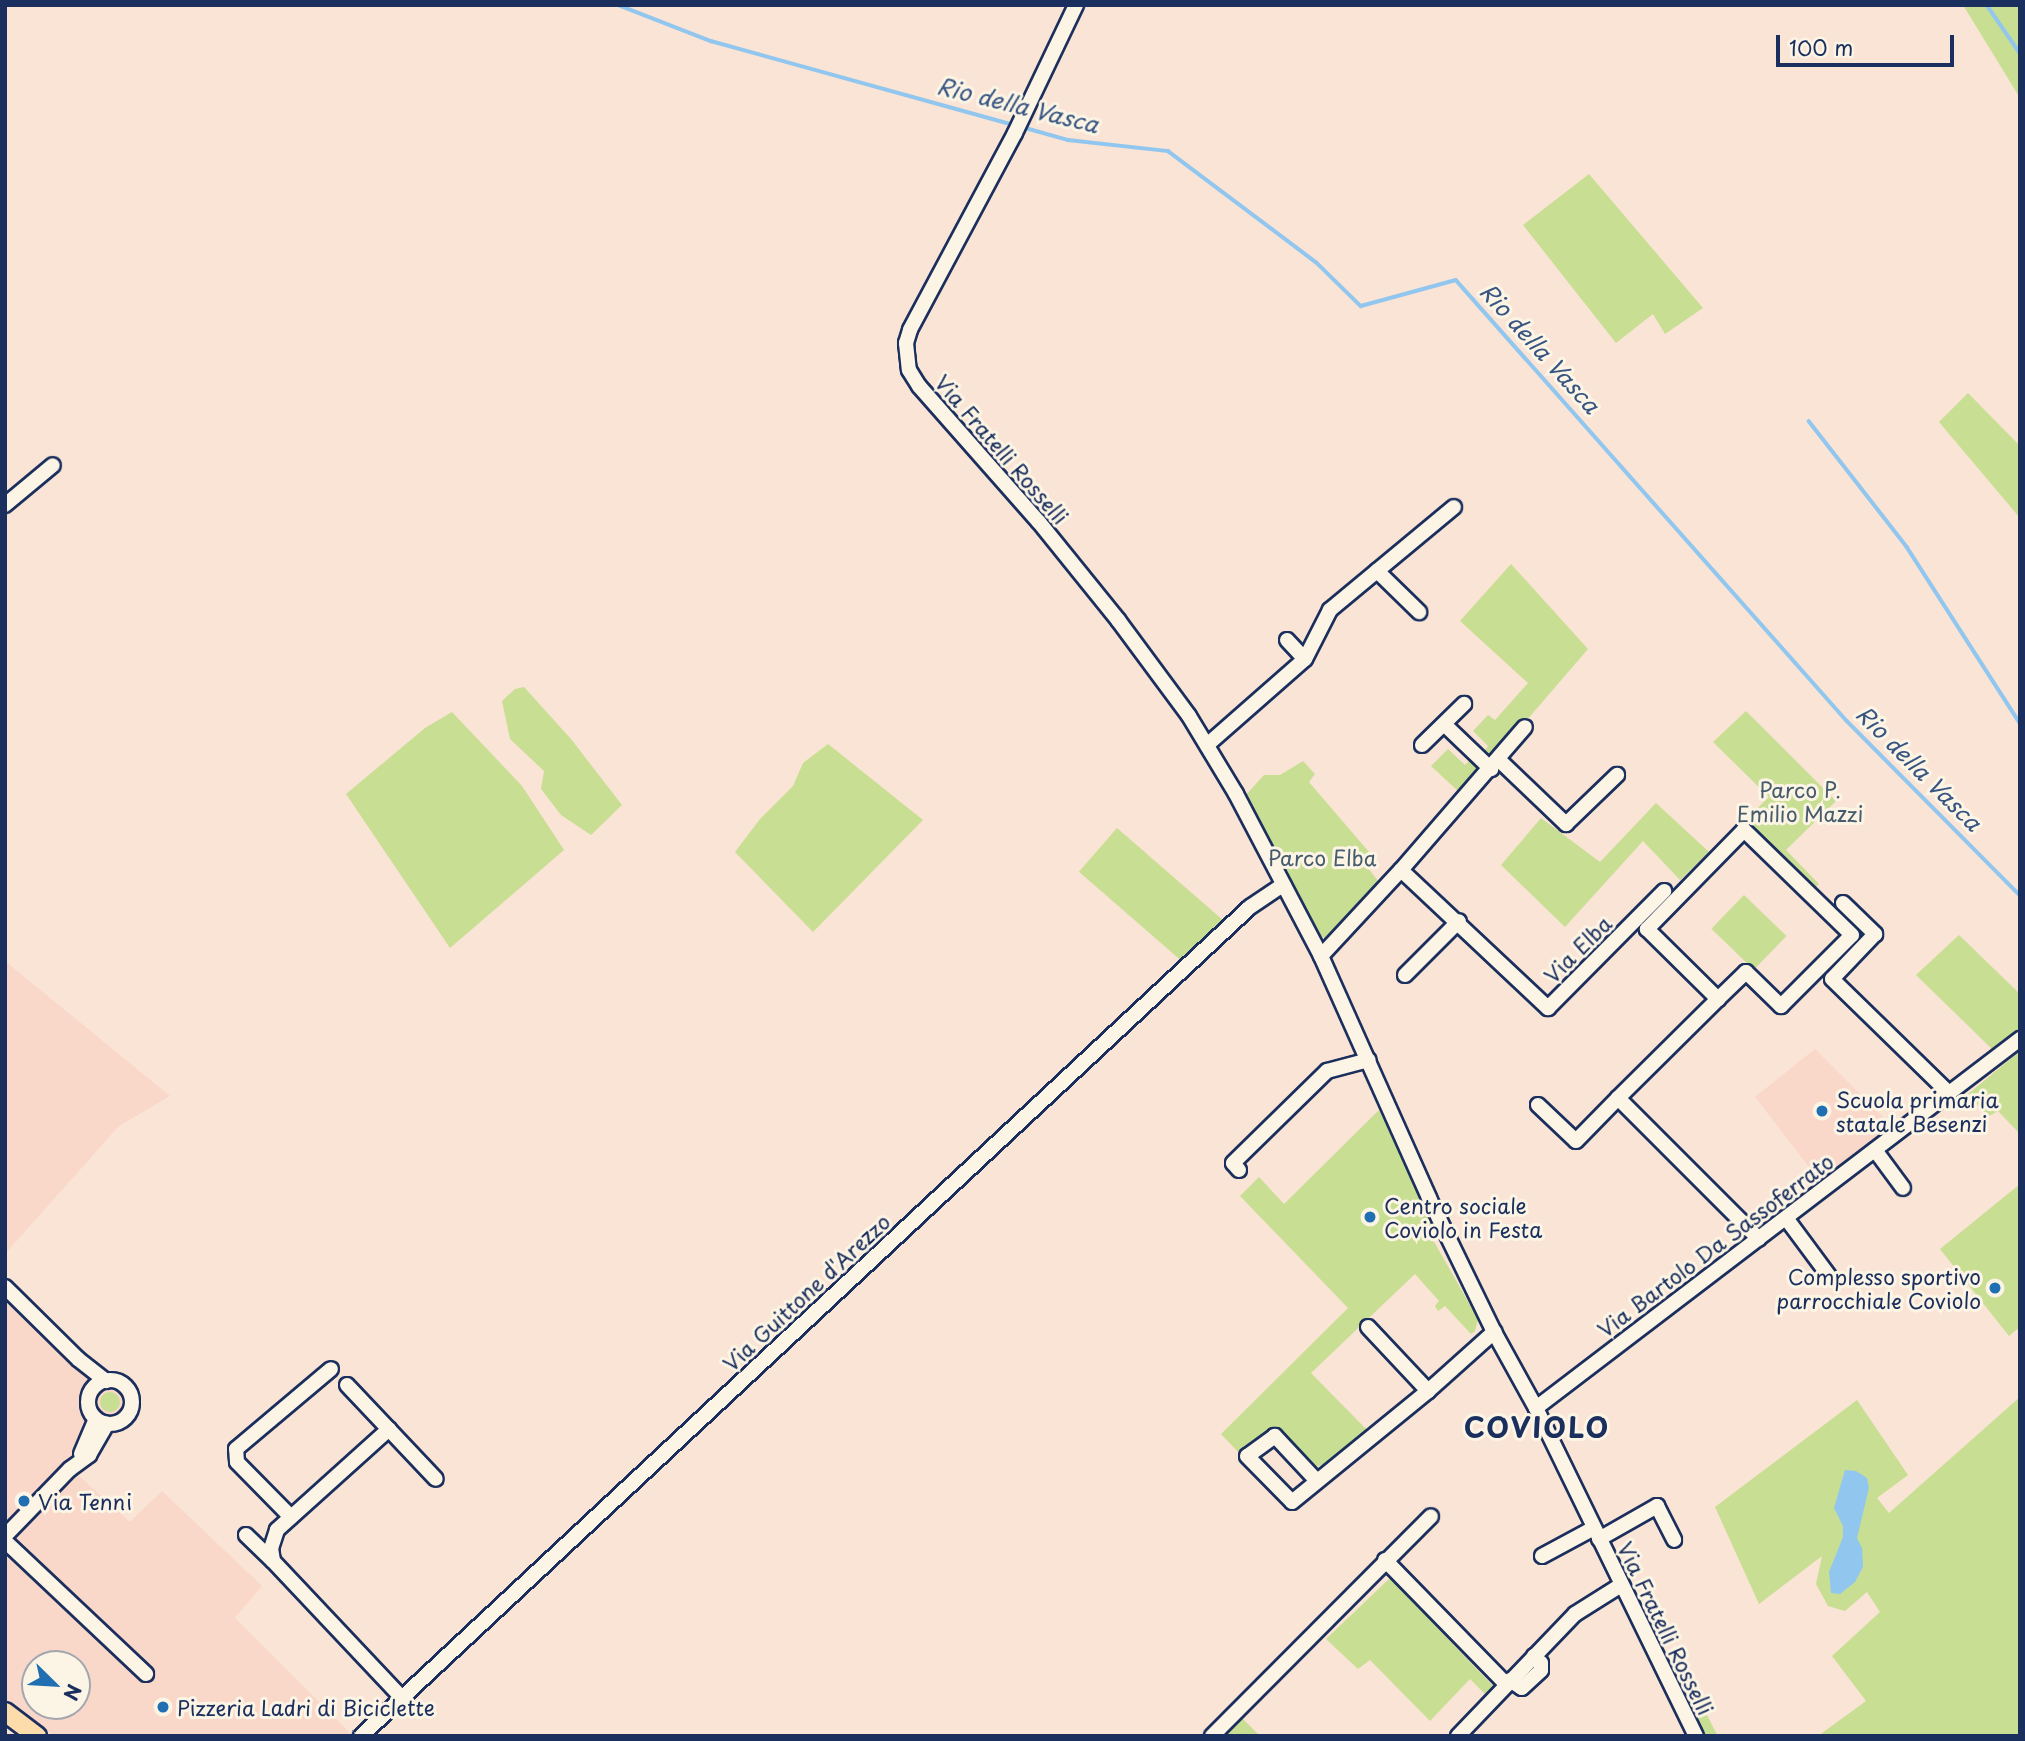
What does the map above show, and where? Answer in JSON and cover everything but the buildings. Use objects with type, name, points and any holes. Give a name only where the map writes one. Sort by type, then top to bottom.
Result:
[{"type":"main road","points":[[5,1712],[37,1736]]},
{"type":"street","name":"Via Fratelli Rosselli","points":[[1076,5],[1015,133],[910,330],[906,343],[909,370],[919,386],[1012,490],[1118,620],[1207,745],[1321,956],[1429,1198],[1494,1332],[1536,1408],[1696,1736]]},
{"type":"street","points":[[5,505],[53,465]]},
{"type":"street","points":[[1207,745],[1305,659],[1330,610],[1454,507]]},
{"type":"street","points":[[1377,570],[1419,612]]},
{"type":"street","points":[[1287,640],[1305,659]]},
{"type":"street","points":[[1422,745],[1446,725],[1464,704]]},
{"type":"street","points":[[1446,725],[1566,824],[1617,775]]},
{"type":"street","points":[[1321,956],[1401,870],[1525,727]]},
{"type":"street","points":[[1538,1105],[1576,1141],[1746,972],[1782,1006],[1852,935],[1744,830],[1647,929],[1717,999]]},
{"type":"street","name":"Via Elba","points":[[1401,870],[1459,921],[1548,1008],[1664,891]]},
{"type":"street","name":"Via Guittone d'Arezzo","points":[[361,1736],[1250,907],[1283,885]]},
{"type":"street","points":[[1843,902],[1875,934],[1832,979],[1949,1093]]},
{"type":"street","points":[[1405,975],[1459,921]]},
{"type":"street","name":"Via Bartolo Da Sassoferrato","points":[[1536,1408],[2020,1039]]},
{"type":"street","points":[[1239,1170],[1233,1163],[1327,1071],[1369,1060]]},
{"type":"street","points":[[1618,1098],[1759,1239]]},
{"type":"street","points":[[1874,1150],[1903,1188]]},
{"type":"street","points":[[1786,1218],[1829,1276]]},
{"type":"street","points":[[5,1287],[79,1359],[106,1381]]},
{"type":"street","points":[[1368,1327],[1428,1391]]},
{"type":"street","points":[[1317,1481],[1275,1436],[1247,1456],[1292,1502],[1428,1391],[1494,1332]]},
{"type":"street","points":[[79,1359],[91,1391],[88,1403],[101,1422],[115,1424],[127,1416],[132,1402],[126,1388],[114,1381],[106,1381],[91,1391]]},
{"type":"street","points":[[291,1517],[237,1462],[236,1449],[331,1370]]},
{"type":"street","points":[[347,1385],[436,1479]]},
{"type":"street","points":[[5,1536],[70,1469],[89,1455],[101,1422]]},
{"type":"street","points":[[273,1560],[271,1548],[277,1530],[389,1429]]},
{"type":"street","name":"Via Fratelli Rosselli","points":[[1596,1533],[1657,1506],[1674,1540]]},
{"type":"street","points":[[1212,1736],[1431,1516]]},
{"type":"street","points":[[1542,1556],[1596,1533]]},
{"type":"street","points":[[246,1535],[273,1560],[402,1698]]},
{"type":"street","points":[[5,1541],[146,1674]]},
{"type":"street","points":[[1385,1560],[1508,1682]]},
{"type":"street","points":[[1458,1736],[1575,1614],[1621,1585]]},
{"type":"shaded area","points":[[5,961],[170,1096],[119,1126],[5,1254]]},
{"type":"shaded area","name":"Scuola primaria statale Besenzi","points":[[1815,1049],[1892,1126],[1820,1181],[1755,1097]]},
{"type":"shaded area","points":[[5,1278],[77,1351],[104,1373],[118,1377],[135,1394],[133,1418],[122,1431],[110,1437],[102,1453],[78,1475],[130,1522],[162,1491],[262,1586],[235,1618],[350,1733],[347,1736],[54,1736],[32,1720],[91,1720],[91,1650],[21,1650],[21,1712],[5,1701]]},
{"type":"green space","points":[[1963,5],[2020,5],[2020,98]]},
{"type":"green space","points":[[1589,174],[1703,308],[1665,334],[1653,314],[1616,343],[1523,225]]},
{"type":"green space","points":[[1968,393],[2020,446],[2020,518],[1939,422]]},
{"type":"green space","points":[[1511,564],[1588,649],[1500,751],[1491,756],[1483,753],[1488,746],[1473,731],[1488,715],[1495,720],[1528,683],[1460,621]]},
{"type":"green space","points":[[524,687],[571,739],[622,805],[591,835],[561,815],[541,789],[544,771],[510,739],[502,701],[515,689]]},
{"type":"green space","name":"Parco P. Emilio Mazzi","points":[[1746,711],[1836,801],[1786,850],[1819,884],[1809,893],[1741,824],[1769,797],[1713,742]]},
{"type":"green space","points":[[452,712],[522,786],[564,850],[450,948],[346,794],[425,728]]},
{"type":"green space","points":[[828,744],[923,820],[813,932],[735,852],[760,819],[793,786],[803,763]]},
{"type":"green space","points":[[1448,749],[1465,765],[1471,759],[1477,765],[1477,773],[1459,792],[1431,766]]},
{"type":"green space","name":"Parco Elba","points":[[1303,761],[1315,774],[1309,782],[1369,852],[1362,860],[1378,881],[1325,938],[1319,935],[1245,796],[1264,775],[1280,775]]},
{"type":"green space","points":[[1656,803],[1709,852],[1680,880],[1643,841],[1565,927],[1501,865],[1541,818],[1600,862]]},
{"type":"green space","points":[[1117,828],[1223,921],[1185,964],[1079,872]]},
{"type":"green space","points":[[1744,895],[1786,936],[1754,970],[1711,929]]},
{"type":"green space","points":[[1959,935],[2020,994],[2020,1029],[1993,1050],[1916,975]]},
{"type":"green space","points":[[2020,1051],[2020,1134],[1998,1111],[1989,1116],[1967,1095]]},
{"type":"green space","points":[[1379,1110],[1434,1224],[1428,1231],[1478,1319],[1475,1331],[1471,1334],[1445,1306],[1438,1311],[1435,1306],[1439,1301],[1415,1274],[1311,1373],[1368,1431],[1328,1462],[1316,1467],[1310,1465],[1270,1431],[1242,1456],[1221,1434],[1348,1308],[1240,1196],[1259,1177],[1284,1204]]},
{"type":"green space","name":"Complesso sportivo parrocchiale Coviolo","points":[[2020,1184],[2020,1327],[2009,1336],[1940,1249]]},
{"type":"green space","points":[[106,1392],[114,1392],[120,1402],[114,1412],[106,1412],[100,1406],[100,1398]]},
{"type":"green space","points":[[2020,1397],[2020,1736],[1818,1736],[1866,1701],[1832,1656],[1880,1612],[1867,1592],[1845,1611],[1828,1606],[1816,1584],[1822,1556],[1759,1604],[1715,1507],[1857,1400],[1908,1475],[1877,1498],[1889,1513]]},
{"type":"green space","points":[[1390,1578],[1493,1686],[1485,1694],[1470,1679],[1430,1721],[1370,1660],[1358,1669],[1326,1639]]},
{"type":"green space","points":[[1681,1664],[1718,1736],[1705,1736],[1671,1669]]},
{"type":"green space","points":[[1239,1715],[1260,1736],[1218,1736]]},
{"type":"water","points":[[1845,1470],[1856,1471],[1867,1478],[1869,1488],[1857,1538],[1862,1548],[1863,1567],[1855,1582],[1840,1594],[1831,1593],[1829,1572],[1843,1537],[1843,1526],[1834,1508]]},
{"type":"waterway","name":"Rio della Vasca","points":[[618,5],[711,41],[1014,125]]},
{"type":"waterway","points":[[1987,5],[2020,53]]},
{"type":"waterway","name":"Rio della Vasca","points":[[1022,127],[1068,140],[1168,151],[1316,262],[1361,306],[1456,280],[1847,721],[2020,895]]},
{"type":"waterway","points":[[1809,421],[1907,547],[2020,723]]},
{"type":"place","name":"Scuola primaria statale Besenzi","points":[[1822,1111]]},
{"type":"place","name":"Centro sociale Coviolo in Festa","points":[[1370,1217]]},
{"type":"place","name":"Complesso sportivo parrocchiale Coviolo","points":[[1995,1288]]},
{"type":"place","name":"Via Tenni","points":[[24,1501]]},
{"type":"place","name":"Pizzeria Ladri di Biciclette","points":[[163,1707]]},
{"type":"district","name":"COVIOLO","points":[[1537,1427]]}]
